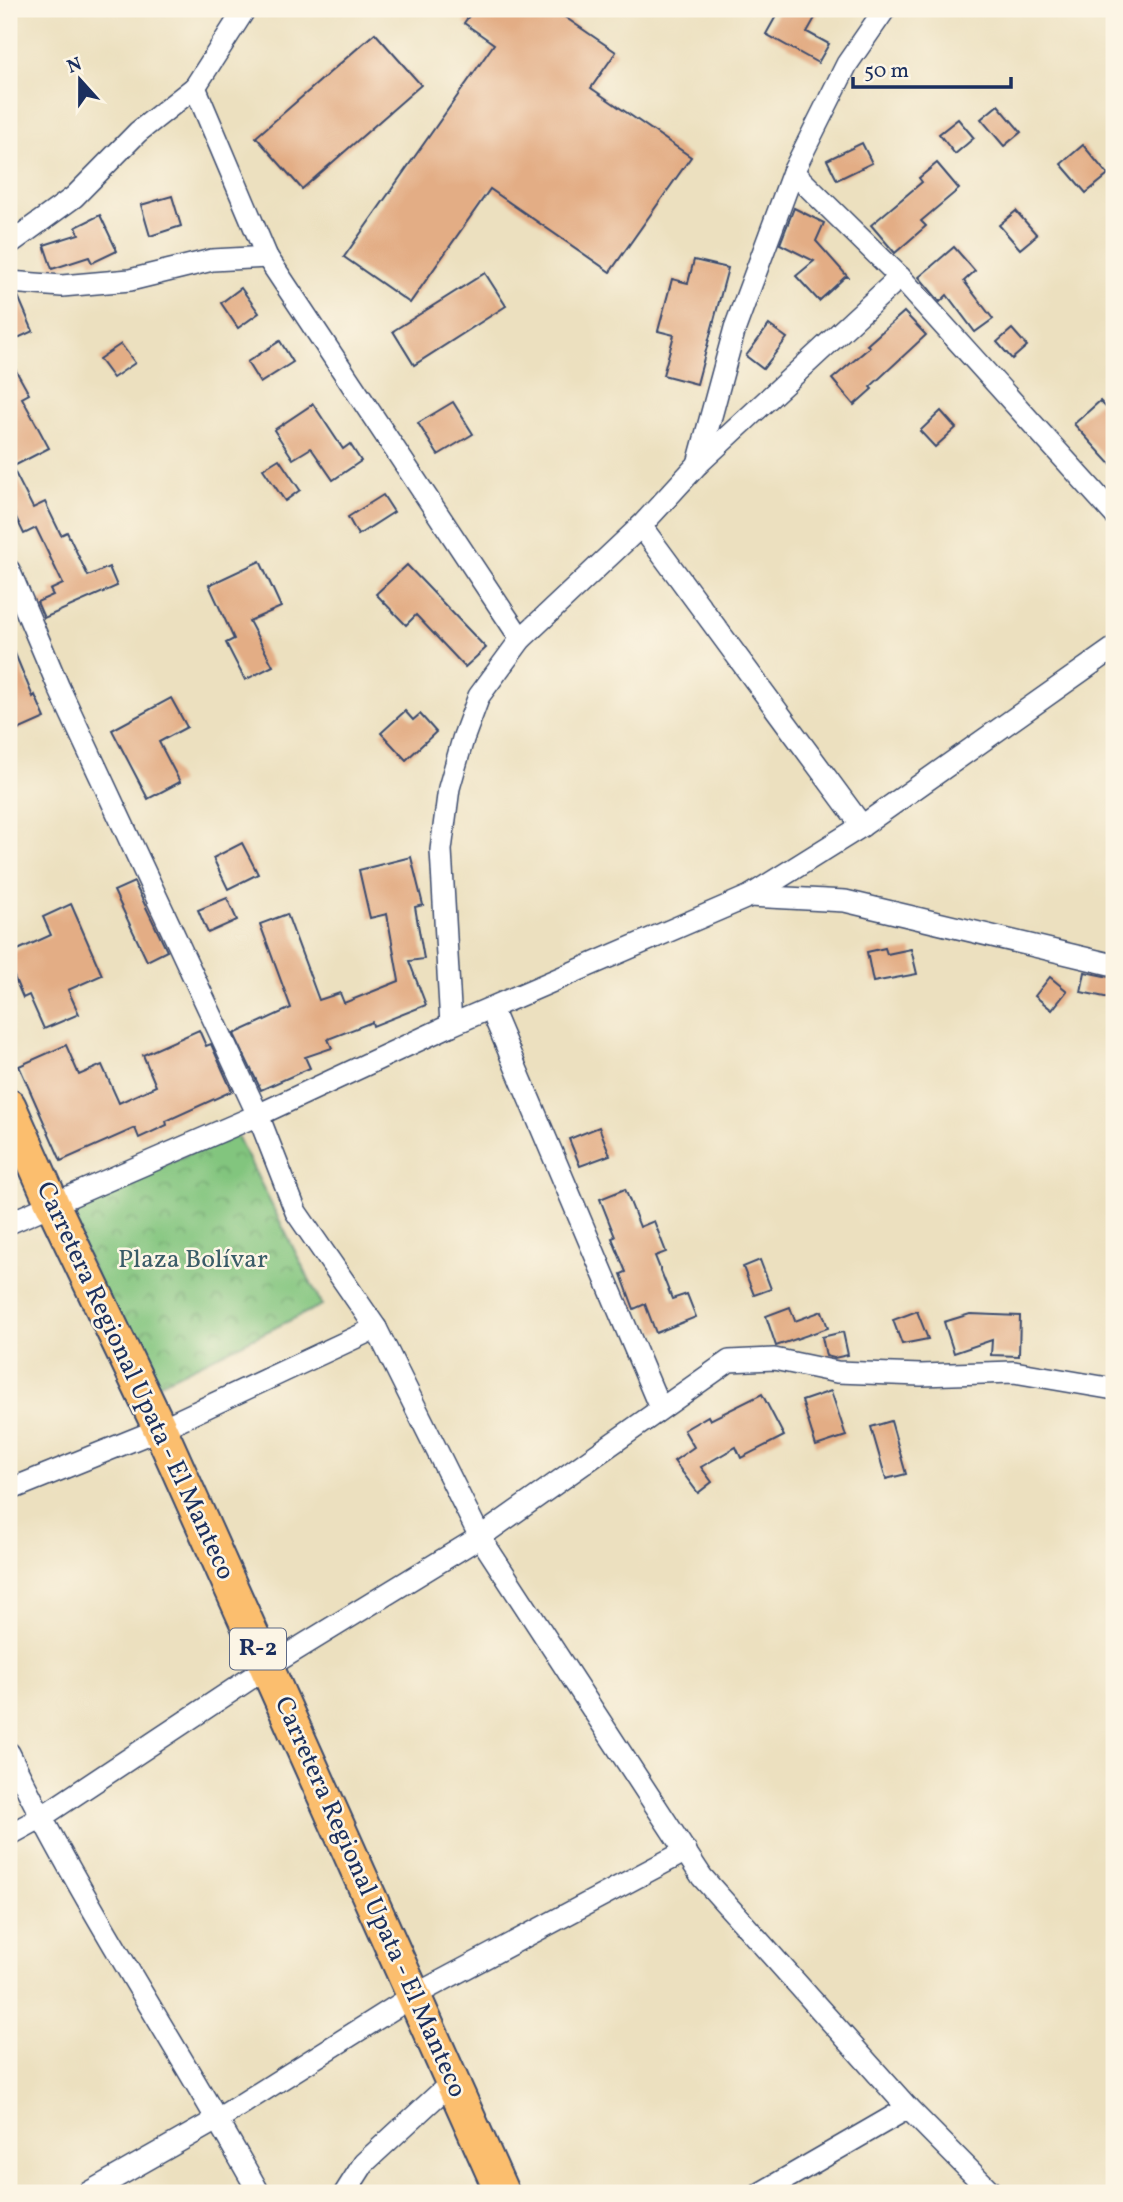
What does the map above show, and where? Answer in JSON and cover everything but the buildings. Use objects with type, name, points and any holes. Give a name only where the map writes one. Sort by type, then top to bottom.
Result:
[{"type":"main road","name":"Carretera Regional Upata - El Manteco","points":[[9,1106],[52,1203],[160,1429],[502,2193]]},
{"type":"street","points":[[9,244],[74,197],[138,132],[195,87],[245,9]]},
{"type":"street","points":[[698,464],[735,328],[793,172],[848,64],[886,13]]},
{"type":"street","points":[[195,87],[267,257],[521,639]]},
{"type":"street","points":[[793,172],[900,277],[1114,514]]},
{"type":"street","points":[[9,282],[62,286],[130,280],[212,260],[267,257]]},
{"type":"street","points":[[452,1025],[441,850],[449,788],[479,696],[521,639],[641,526],[698,464],[900,277]]},
{"type":"street","points":[[641,526],[862,826]]},
{"type":"street","points":[[9,570],[60,688],[258,1115],[296,1212],[376,1328],[480,1538],[702,1877],[908,2108],[992,2193]]},
{"type":"street","points":[[9,1223],[258,1115],[452,1025],[750,896],[862,826],[1114,648]]},
{"type":"street","points":[[750,896],[845,901],[1114,965]]},
{"type":"street","points":[[491,1009],[660,1408]]},
{"type":"street","points":[[9,1490],[160,1429],[376,1328]]},
{"type":"street","points":[[9,1835],[40,1818],[267,1668],[480,1538],[660,1408],[729,1362],[774,1359],[837,1372],[921,1375],[1014,1372],[1114,1389]]},
{"type":"street","points":[[9,1753],[40,1818],[260,2193]]},
{"type":"street","points":[[88,2193],[218,2119],[413,1996],[686,1851]]},
{"type":"street","points":[[345,2193],[364,2163],[453,2081]]},
{"type":"street","points":[[761,2193],[908,2108]]},
{"type":"green space","name":"Plaza Bolívar","points":[[235,1132],[322,1305],[148,1389],[66,1211]]}]
